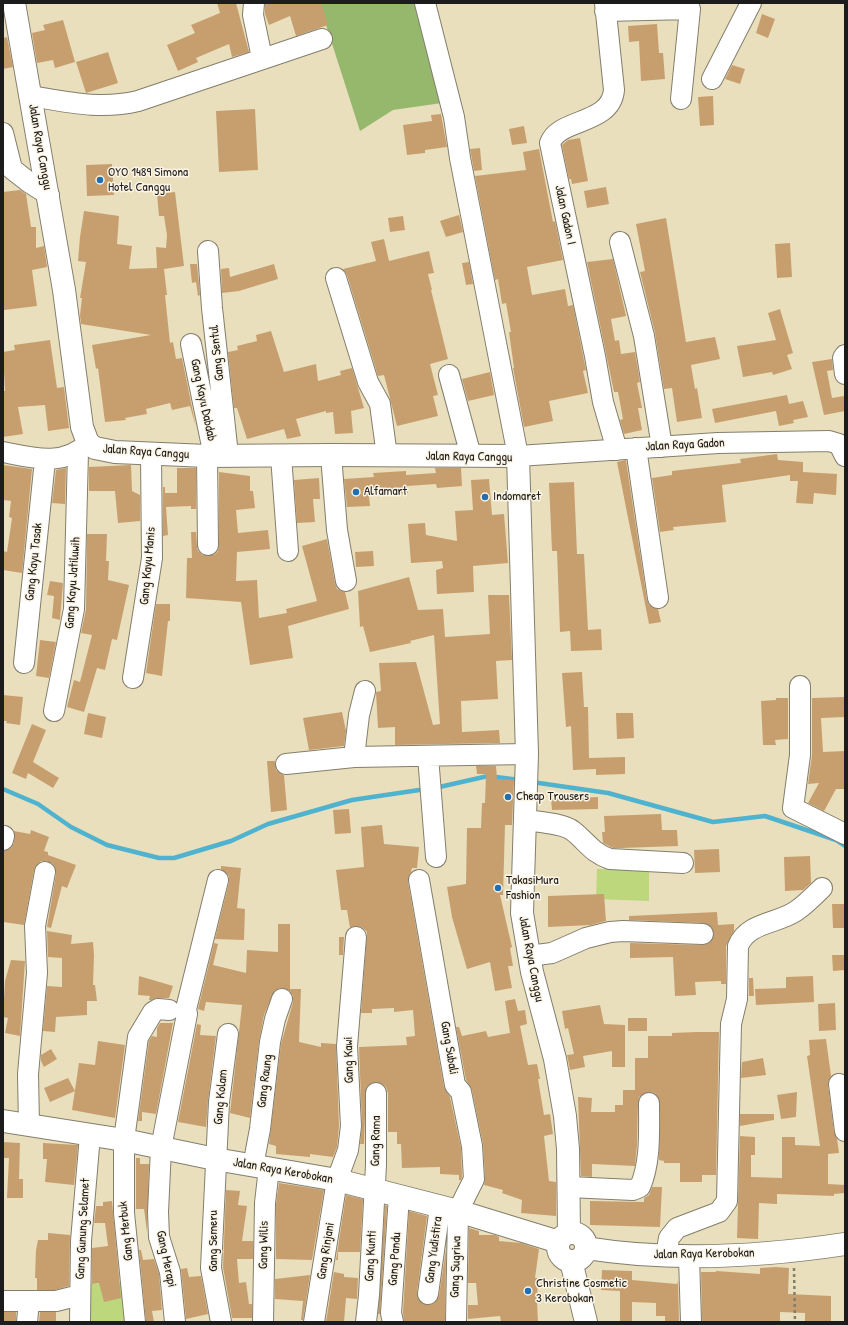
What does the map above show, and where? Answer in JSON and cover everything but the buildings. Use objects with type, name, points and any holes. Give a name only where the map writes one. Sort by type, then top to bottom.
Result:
[{"type":"main road","name":"Jalan Raya Canggu","points":[[14,3],[49,194],[64,290],[82,427],[83,448],[151,453],[216,455],[281,456],[331,454],[387,456],[518,456],[527,754],[522,913],[542,1015],[555,1059],[565,1116],[569,1186],[564,1238]]},
{"type":"main road","name":"Jalan Raya Kerobokan","points":[[3,1121],[124,1140],[215,1159],[337,1180],[564,1238]]},
{"type":"main road","points":[[564,1238],[559,1252],[566,1260],[579,1255],[586,1322]]},
{"type":"main road","name":"Jalan Raya Kerobokan","points":[[579,1255],[621,1254],[732,1257],[845,1244]]},
{"type":"street","points":[[254,3],[253,15],[262,58]]},
{"type":"street","points":[[425,3],[454,117],[460,158],[518,456]]},
{"type":"street","points":[[712,79],[751,3]]},
{"type":"street","points":[[605,7],[690,6],[680,99]]},
{"type":"street","name":"Jalan Gadon I","points":[[605,7],[614,90],[611,100],[608,107],[559,132],[550,143],[596,356],[604,402],[617,450]]},
{"type":"street","points":[[31,96],[104,106],[126,103],[322,39]]},
{"type":"street","points":[[3,133],[12,169],[30,183],[49,194]]},
{"type":"street","points":[[620,242],[644,336],[662,447]]},
{"type":"street","name":"Gang Sentul","points":[[208,251],[212,308],[216,455]]},
{"type":"street","points":[[336,278],[368,382],[380,404],[387,456]]},
{"type":"street","name":"Gang Kayu Dabdab","points":[[191,344],[216,455]]},
{"type":"street","points":[[845,355],[843,358],[845,374]]},
{"type":"street","points":[[450,375],[471,456]]},
{"type":"street","name":"Jalan Raya Gadon","points":[[518,456],[718,443],[829,441],[843,447]]},
{"type":"street","points":[[3,452],[45,460],[83,448]]},
{"type":"street","name":"Gang Kayu Jatiluwih","points":[[54,711],[74,609],[83,448]]},
{"type":"street","points":[[636,448],[658,598]]},
{"type":"street","name":"Gang Kayu Manis","points":[[133,678],[152,558],[151,453]]},
{"type":"street","points":[[331,454],[338,530],[346,581]]},
{"type":"street","points":[[208,545],[216,455]]},
{"type":"street","points":[[281,456],[288,550]]},
{"type":"street","name":"Gang Kayu Tasak","points":[[24,664],[45,460]]},
{"type":"street","points":[[800,686],[800,755],[793,808],[845,834]]},
{"type":"street","points":[[354,757],[359,715],[365,691]]},
{"type":"street","points":[[286,764],[354,757],[527,754]]},
{"type":"street","points":[[428,756],[436,857]]},
{"type":"street","points":[[525,820],[572,830],[599,855],[610,859],[683,863]]},
{"type":"street","points":[[29,1126],[28,1079],[37,972],[35,926],[45,872]]},
{"type":"street","name":"Gang Merapi","points":[[175,1322],[170,1272],[159,1237],[158,1212],[161,1148],[173,1016],[186,1009],[218,880]]},
{"type":"street","name":"Gang Subali","points":[[419,880],[455,1085],[461,1092],[472,1146],[474,1179],[449,1209]]},
{"type":"street","points":[[666,1256],[669,1238],[676,1228],[719,1212],[727,1201],[733,1018],[737,999],[738,946],[741,938],[755,928],[796,911],[822,888]]},
{"type":"street","points":[[531,964],[586,938],[610,932],[623,931],[703,934]]},
{"type":"street","name":"Gang Kawi","points":[[337,1180],[348,1150],[350,1126],[348,1040],[356,937]]},
{"type":"street","name":"Gang Raung","points":[[261,1167],[260,1129],[271,1038],[282,998]]},
{"type":"street","name":"Gang Merbuk","points":[[135,1322],[124,1213],[124,1140],[138,1037],[173,1016]]},
{"type":"street","name":"Gang Kolam","points":[[215,1159],[219,1102],[228,1034]]},
{"type":"street","points":[[839,1084],[845,1131]]},
{"type":"street","name":"Gang Rama","points":[[374,1190],[377,1145],[376,1093]]},
{"type":"street","points":[[569,1186],[633,1190],[640,1187],[645,1168],[649,1130],[648,1103]]},
{"type":"street","name":"Gang Gunung Selamet","points":[[80,1322],[82,1210],[90,1135]]},
{"type":"street","name":"Gang Semeru","points":[[215,1159],[211,1268],[221,1322]]},
{"type":"street","name":"Gang Wilis","points":[[261,1167],[264,1203],[263,1322]]},
{"type":"street","name":"Gang Rinjani","points":[[314,1322],[337,1180]]},
{"type":"street","name":"Gang Kunti","points":[[366,1322],[369,1294],[374,1190]]},
{"type":"street","name":"Gang Pandu","points":[[393,1322],[391,1313],[399,1196]]},
{"type":"street","name":"Gang Yudistira","points":[[428,1294],[449,1209]]},
{"type":"street","name":"Gang Sugriwa","points":[[449,1209],[456,1322]]},
{"type":"street","points":[[690,1257],[691,1322]]},
{"type":"street","points":[[3,1301],[56,1302],[80,1295]]},
{"type":"street","points":[[27,1322],[29,1302]]},
{"type":"path","points":[[794,1250],[795,1322]]},
{"type":"green space","points":[[319,3],[424,3],[442,103],[393,110],[360,131]]},
{"type":"green space","points":[[597,869],[649,870],[649,901],[596,899]]},
{"type":"green space","points":[[127,1283],[127,1322],[74,1322],[74,1284]]},
{"type":"waterway","points":[[435,788],[488,776],[520,780]]},
{"type":"waterway","points":[[532,782],[608,793],[713,822],[765,816],[836,840],[845,846]]},
{"type":"waterway","points":[[3,789],[38,804],[71,827],[107,845],[159,858],[174,858],[231,841],[268,824],[352,800],[426,789]]},
{"type":"place","name":"OYO 1489 Simona Hotel Canggu","points":[[100,180]]},
{"type":"place","name":"Alfamart","points":[[356,492]]},
{"type":"place","name":"Indomaret","points":[[485,497]]},
{"type":"place","name":"Cheap Trousers","points":[[508,797]]},
{"type":"place","name":"TakasiMura Fashion","points":[[498,888]]},
{"type":"place","name":"Christine Cosmetic 3 Kerobokan","points":[[528,1291]]}]
